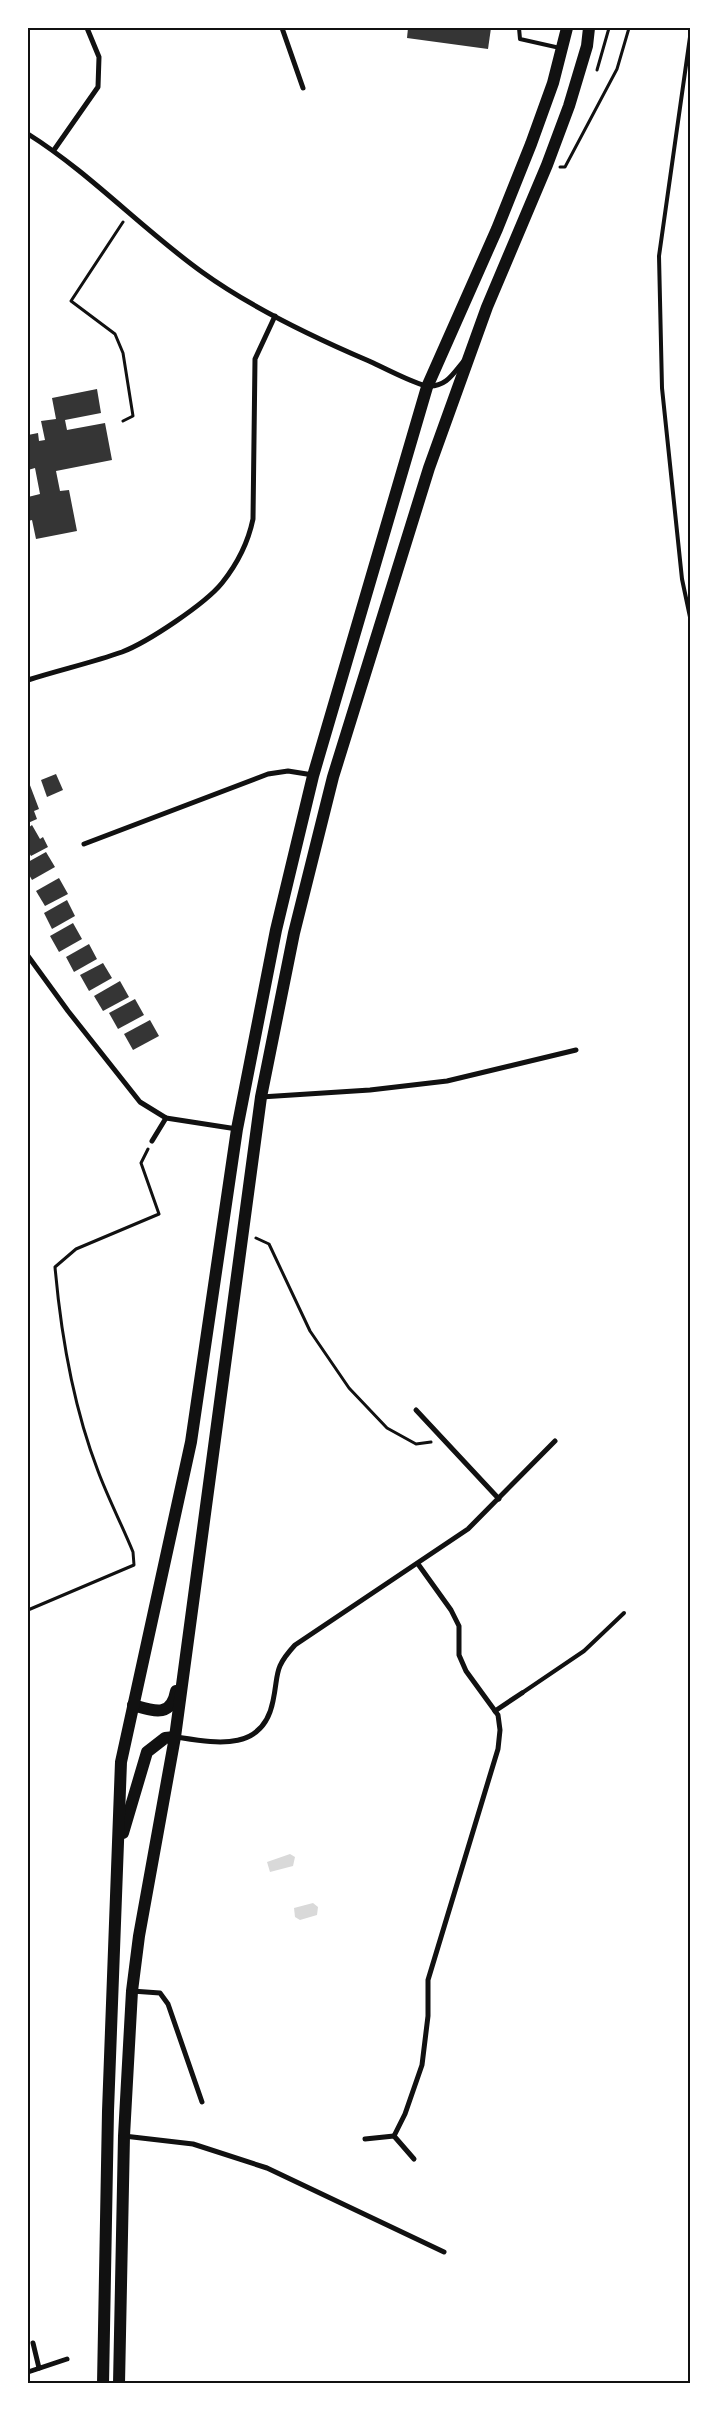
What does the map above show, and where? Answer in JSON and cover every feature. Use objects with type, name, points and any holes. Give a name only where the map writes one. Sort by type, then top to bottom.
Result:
[{"type":"main road","points":[[103,2384],[108,2111],[121,1762],[191,1442],[237,1129],[276,930],[313,776],[427,387],[497,229],[531,144],[553,83],[567,28]]},
{"type":"main road","points":[[119,2384],[124,2136],[132,1991],[139,1936],[175,1737],[261,1097],[294,933],[328,796],[429,468],[470,352],[503,267],[554,169],[587,46],[590,28]]},
{"type":"main road","points":[[133,1706],[159,1711],[168,1709],[174,1702],[181,1655],[189,1632]]},
{"type":"main road","points":[[118,1852],[147,1752],[165,1738],[175,1737]]},
{"type":"street","points":[[54,150],[98,87],[99,58],[87,28]]},
{"type":"street","points":[[282,28],[303,88]]},
{"type":"street","points":[[28,134],[54,150],[128,214],[204,273],[275,316],[354,355],[427,387],[447,382],[470,352]]},
{"type":"street","points":[[28,680],[124,651],[154,635],[174,623],[221,585],[238,561],[248,540],[253,519],[255,359],[275,316]]},
{"type":"street","points":[[84,844],[268,774],[288,771],[313,776]]},
{"type":"street","points":[[28,956],[68,1011],[140,1102],[166,1118],[237,1129]]},
{"type":"street","points":[[261,1097],[370,1090],[447,1081],[576,1050]]},
{"type":"street","points":[[152,1141],[166,1118]]},
{"type":"street","points":[[416,1410],[499,1499]]},
{"type":"street","points":[[175,1737],[208,1742],[233,1742],[248,1738],[268,1720],[274,1700],[276,1676],[283,1658],[295,1645],[418,1564],[468,1528],[555,1441]]},
{"type":"street","points":[[394,2136],[405,2114],[422,2065],[428,2016],[428,1980],[498,1749],[500,1730],[496,1711],[459,1655],[459,1626],[451,1610],[418,1564]]},
{"type":"street","points":[[496,1711],[522,1693]]},
{"type":"street","points":[[132,1991],[160,1993],[168,2004],[202,2102]]},
{"type":"street","points":[[124,2136],[193,2144],[267,2168],[444,2252]]},
{"type":"street","points":[[365,2139],[394,2136]]},
{"type":"street","points":[[394,2136],[414,2159]]},
{"type":"street","points":[[33,2343],[39,2368]]},
{"type":"street","points":[[28,2372],[67,2359]]},
{"type":"lane","points":[[519,28],[520,39],[562,48]]},
{"type":"lane","points":[[690,37],[659,256],[662,388],[682,579],[690,617]]},
{"type":"lane","points":[[522,1693],[584,1651],[624,1613]]},
{"type":"path","points":[[594,78],[609,28]]},
{"type":"path","points":[[554,169],[565,167],[616,69],[629,28]]},
{"type":"path","points":[[554,169],[562,159]]},
{"type":"path","points":[[123,421],[133,416],[123,353],[115,334],[71,301],[128,214]]},
{"type":"path","points":[[28,1610],[134,1565],[133,1552],[98,1471],[77,1406],[59,1313],[55,1267],[76,1249],[159,1214],[141,1163],[152,1141]]},
{"type":"path","points":[[251,1246],[252,1236],[269,1244],[310,1331],[349,1388],[387,1428],[416,1444],[444,1440]]},
{"type":"shaded area","points":[[290,1854],[295,1857],[293,1866],[270,1872],[267,1862]]},
{"type":"shaded area","points":[[313,1903],[318,1907],[317,1915],[300,1920],[295,1917],[294,1908]]},
{"type":"building","points":[[408,28],[491,28],[488,49],[407,38]]},
{"type":"building","points":[[97,389],[101,413],[65,420],[67,430],[105,423],[112,460],[56,471],[60,491],[69,490],[77,531],[36,539],[32,520],[28,521],[28,497],[40,494],[35,468],[28,470],[28,435],[38,433],[39,441],[45,440],[41,421],[56,419],[52,398]]},
{"type":"building","points":[[56,774],[63,790],[47,797],[41,780]]},
{"type":"building","points":[[28,780],[39,809],[34,811],[37,819],[28,823]]},
{"type":"building","points":[[32,825],[40,839],[43,837],[48,847],[31,856],[28,851],[28,828]]},
{"type":"building","points":[[46,852],[55,867],[32,880],[28,873],[28,862]]},
{"type":"building","points":[[59,878],[68,894],[45,906],[36,891]]},
{"type":"building","points":[[67,900],[75,916],[52,929],[44,913]]},
{"type":"building","points":[[73,923],[82,939],[59,952],[50,936]]},
{"type":"building","points":[[89,944],[97,959],[74,972],[66,957]]},
{"type":"building","points":[[103,963],[112,978],[89,991],[80,975]]},
{"type":"building","points":[[120,981],[129,997],[103,1011],[94,996]]},
{"type":"building","points":[[135,999],[144,1015],[118,1029],[109,1013]]},
{"type":"building","points":[[150,1020],[159,1036],[133,1050],[124,1034]]}]
